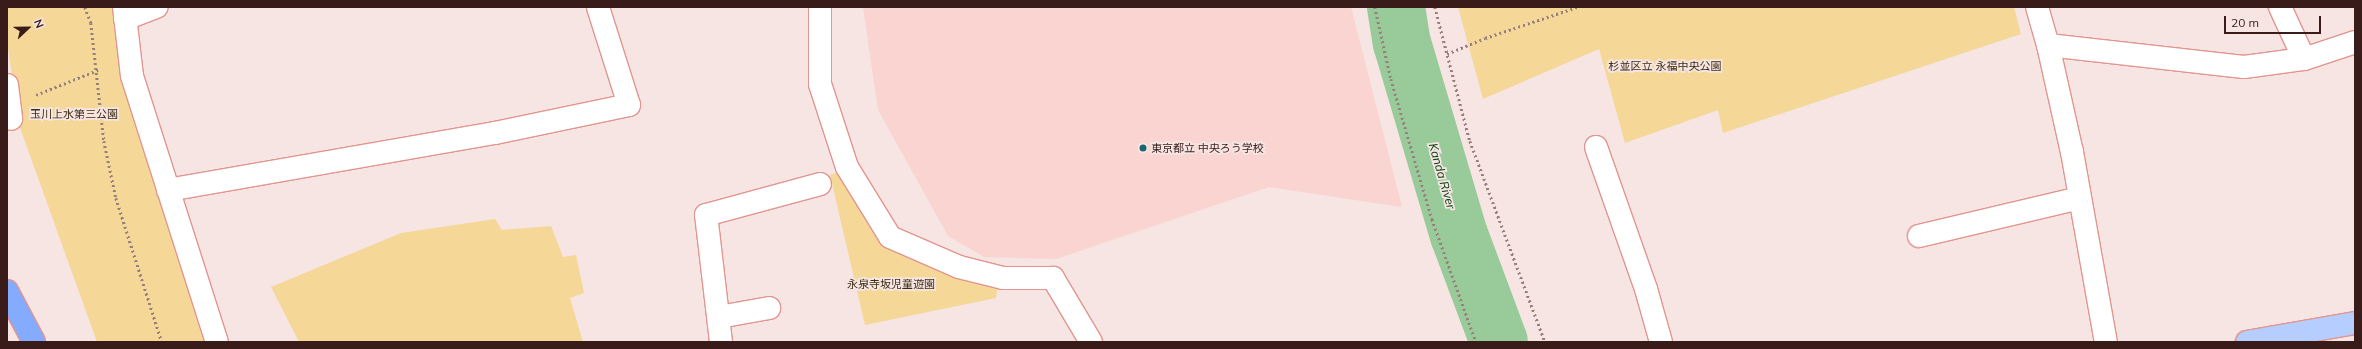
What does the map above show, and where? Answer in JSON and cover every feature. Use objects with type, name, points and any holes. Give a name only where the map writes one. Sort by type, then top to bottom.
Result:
[{"type":"highway","points":[[7,291],[34,342]]},
{"type":"main road","points":[[2247,342],[2355,323]]},
{"type":"street","points":[[157,7],[124,13],[132,76],[217,342]]},
{"type":"street","points":[[168,190],[495,133],[629,105],[598,7]]},
{"type":"street","points":[[820,7],[820,84],[847,167],[890,237],[959,267],[1003,278],[1053,278],[1091,342]]},
{"type":"street","points":[[2037,7],[2048,45],[2080,198],[2106,342]]},
{"type":"street","points":[[2280,7],[2304,59]]},
{"type":"street","points":[[2048,45],[2244,67],[2304,59],[2355,42]]},
{"type":"street","points":[[7,85],[11,119]]},
{"type":"street","points":[[1596,147],[1646,289],[1660,342]]},
{"type":"street","points":[[721,342],[706,214],[820,184]]},
{"type":"street","points":[[1919,236],[2080,198]]},
{"type":"street","points":[[719,317],[769,308]]},
{"type":"path","points":[[85,7],[91,23],[104,141],[116,198],[162,342]]},
{"type":"path","points":[[1375,7],[1391,79],[1432,219],[1476,342]]},
{"type":"path","points":[[1435,7],[1470,141],[1545,342]]},
{"type":"path","points":[[1447,54],[1485,38],[1577,7]]},
{"type":"path","points":[[47,90],[102,68]]},
{"type":"shaded area","name":"東京都立 中央ろう学校","points":[[863,7],[1351,7],[1402,207],[1269,187],[1056,259],[984,257],[948,236],[878,110]]},
{"type":"green space","name":"玉川上水第三公園","points":[[7,7],[114,7],[206,342],[97,342],[19,125],[7,41]]},
{"type":"green space","name":"杉並区立 永福中央公園","points":[[1458,7],[2014,7],[2021,34],[1723,133],[1718,110],[1625,143],[1599,49],[1483,99]]},
{"type":"green space","name":"永泉寺坂児童遊園","points":[[841,171],[885,242],[998,285],[996,298],[865,325],[830,175]]},
{"type":"green space","points":[[495,219],[502,230],[551,226],[563,257],[576,255],[584,293],[570,298],[583,342],[299,342],[271,287],[401,233]]},
{"type":"waterway","name":"Kanda River","points":[[1396,7],[1402,43],[1459,235],[1499,342]]},
{"type":"place","name":"東京都立 中央ろう学校","points":[[1143,148]]}]
